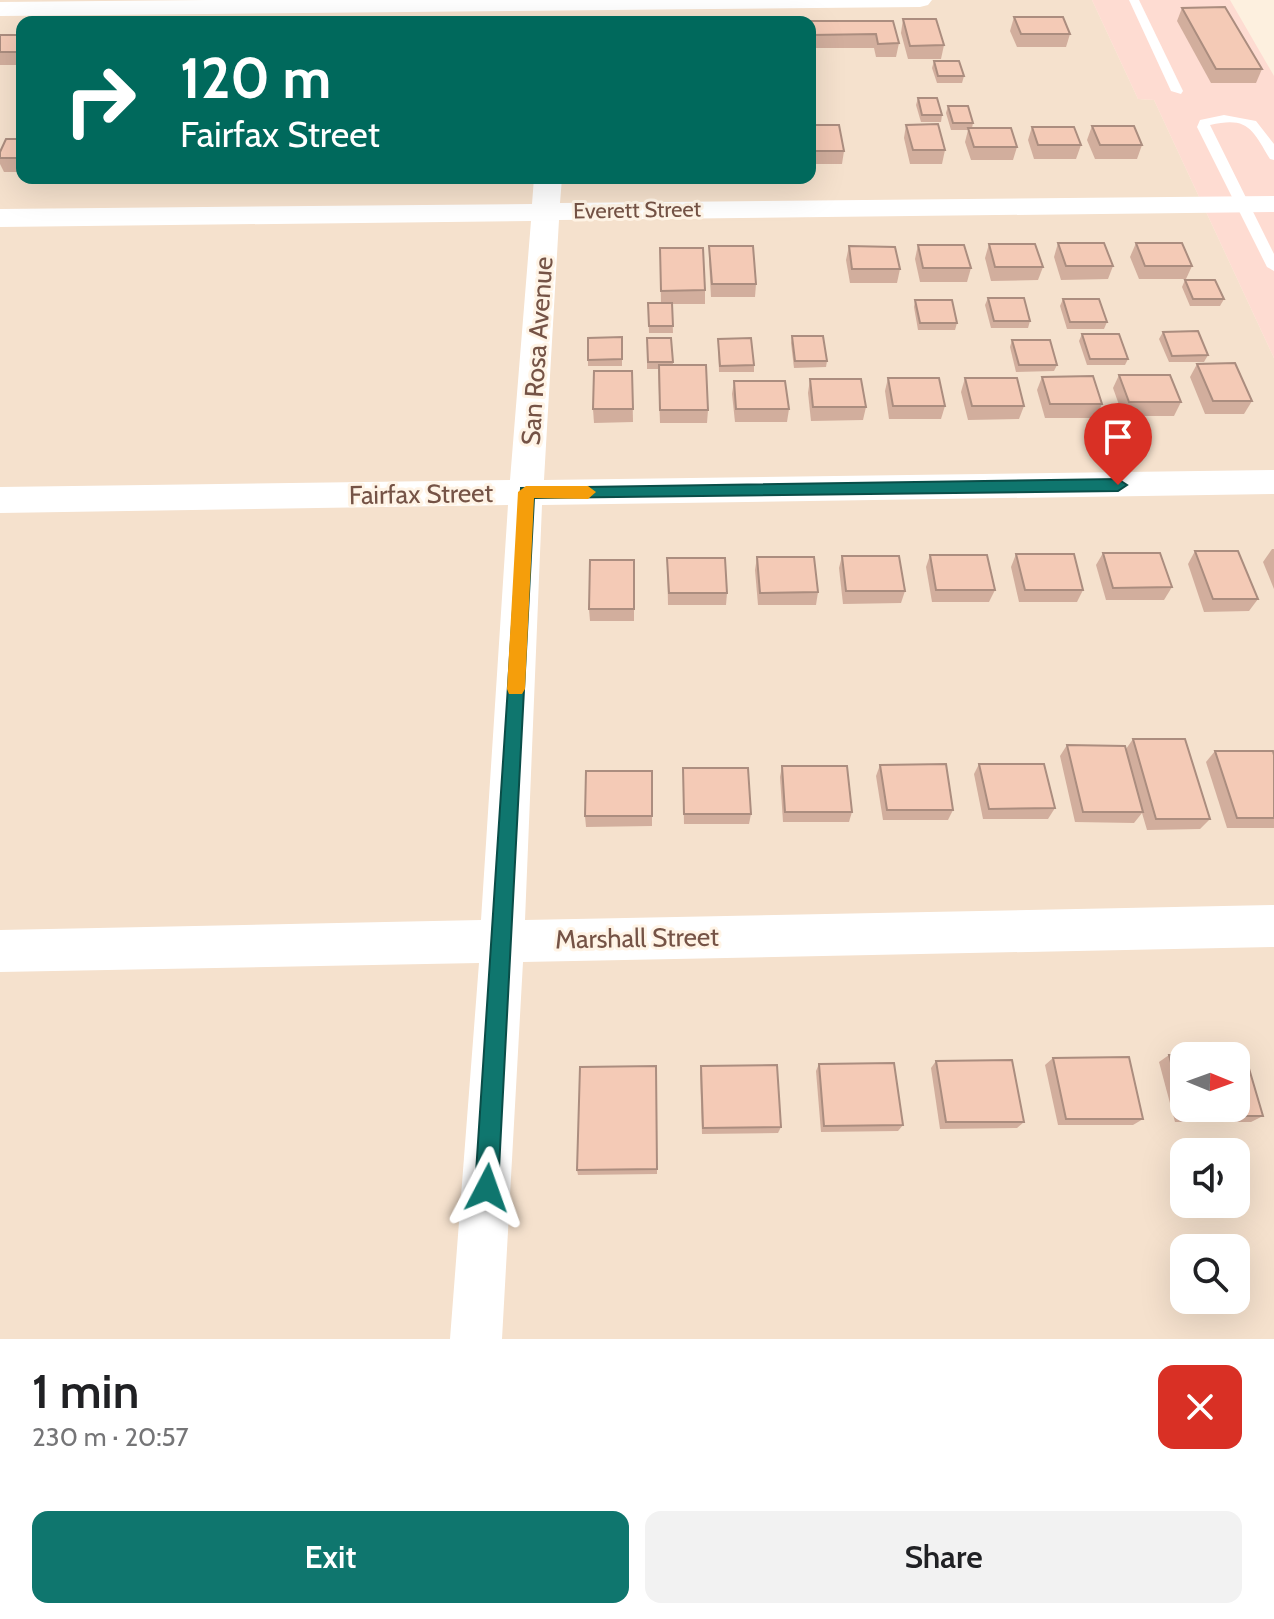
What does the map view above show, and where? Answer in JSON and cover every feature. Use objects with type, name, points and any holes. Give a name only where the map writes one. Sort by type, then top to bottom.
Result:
[{"type":"street","points":[[0,9],[556,8],[920,0]]},
{"type":"street","name":"San Rosa Avenue","points":[[476,1339],[503,941],[526,492],[548,184]]},
{"type":"street","name":"Everett Street","points":[[0,218],[1274,204]]},
{"type":"street","name":"Fairfax Street","points":[[0,500],[1274,482]]},
{"type":"street","name":"Marshall Street","points":[[0,951],[1274,926]]},
{"type":"lane","points":[[1134,0],[1177,91]]},
{"type":"lane","points":[[1274,156],[1257,127],[1251,123],[1243,120],[1204,123],[1203,127],[1274,267]]},
{"type":"shaded area","points":[[0,0],[1092,0],[1138,99],[1154,100],[1274,358],[1274,1339],[0,1339]]},
{"type":"shaded area","points":[[1092,0],[1230,0],[1274,76],[1274,358],[1154,100],[1138,99]]},
{"type":"building","points":[[1225,7],[1262,69],[1216,69],[1182,8]]},
{"type":"building","points":[[1014,17],[1063,17],[1070,34],[1021,34]]},
{"type":"building","points":[[903,19],[936,19],[944,45],[910,46]]},
{"type":"building","points":[[816,21],[893,21],[899,43],[878,44],[876,34],[816,35]]},
{"type":"building","points":[[0,35],[16,35],[16,52],[0,52]]},
{"type":"building","points":[[934,61],[959,61],[964,76],[938,76]]},
{"type":"building","points":[[918,98],[937,98],[942,115],[922,115]]},
{"type":"building","points":[[948,106],[968,106],[973,123],[953,123]]},
{"type":"building","points":[[938,124],[945,150],[913,150],[906,125]]},
{"type":"building","points":[[816,125],[839,125],[844,151],[816,151]]},
{"type":"building","points":[[1092,126],[1134,126],[1142,145],[1100,145]]},
{"type":"building","points":[[1032,127],[1074,127],[1081,145],[1038,145]]},
{"type":"building","points":[[968,128],[1011,128],[1017,147],[974,147]]},
{"type":"building","points":[[6,139],[16,139],[16,158],[0,158]]},
{"type":"building","points":[[1058,243],[1104,243],[1113,266],[1066,266]]},
{"type":"building","points":[[1136,243],[1182,243],[1192,266],[1145,266]]},
{"type":"building","points":[[989,244],[1035,244],[1043,267],[995,267]]},
{"type":"building","points":[[918,245],[964,245],[971,268],[923,268]]},
{"type":"building","points":[[709,246],[753,246],[756,284],[712,284]]},
{"type":"building","points":[[849,246],[895,247],[900,269],[852,269]]},
{"type":"building","points":[[660,248],[703,248],[705,290],[661,291]]},
{"type":"building","points":[[1185,280],[1215,280],[1224,299],[1193,299]]},
{"type":"building","points":[[988,298],[1024,298],[1030,321],[994,321]]},
{"type":"building","points":[[1063,299],[1099,299],[1107,322],[1070,322]]},
{"type":"building","points":[[915,300],[952,300],[957,323],[920,323]]},
{"type":"building","points":[[648,303],[672,303],[673,326],[649,326]]},
{"type":"building","points":[[1198,331],[1208,355],[1172,356],[1163,332]]},
{"type":"building","points":[[1082,334],[1119,334],[1128,359],[1090,359]]},
{"type":"building","points":[[792,336],[823,336],[827,361],[795,361]]},
{"type":"building","points":[[622,337],[622,359],[588,360],[588,338]]},
{"type":"building","points":[[647,338],[671,338],[673,362],[648,362]]},
{"type":"building","points":[[751,338],[754,365],[720,366],[718,339]]},
{"type":"building","points":[[1012,340],[1050,340],[1057,365],[1019,365]]},
{"type":"building","points":[[1235,363],[1252,401],[1213,401],[1197,364]]},
{"type":"building","points":[[659,365],[706,365],[708,410],[660,410]]},
{"type":"building","points":[[594,371],[632,371],[633,409],[593,409]]},
{"type":"building","points":[[1119,375],[1170,375],[1181,402],[1129,402]]},
{"type":"building","points":[[1093,376],[1102,404],[1050,404],[1042,377]]},
{"type":"building","points":[[888,378],[939,378],[945,406],[893,406]]},
{"type":"building","points":[[965,378],[1017,378],[1024,406],[972,406]]},
{"type":"building","points":[[810,379],[861,379],[866,407],[813,407]]},
{"type":"building","points":[[734,381],[785,381],[789,409],[736,409]]},
{"type":"building","points":[[1195,551],[1238,551],[1258,599],[1213,599]]},
{"type":"building","points":[[1103,553],[1160,553],[1172,587],[1113,588]]},
{"type":"building","points":[[1016,554],[1074,554],[1083,590],[1025,590]]},
{"type":"building","points":[[930,555],[987,555],[995,590],[936,590]]},
{"type":"building","points":[[842,556],[899,556],[905,591],[846,591]]},
{"type":"building","points":[[757,557],[814,557],[818,592],[760,593]]},
{"type":"building","points":[[667,558],[725,558],[727,593],[669,593]]},
{"type":"building","points":[[590,560],[634,560],[634,609],[589,609]]},
{"type":"building","points":[[1133,739],[1185,739],[1210,819],[1156,819]]},
{"type":"building","points":[[1067,745],[1125,746],[1143,812],[1083,812]]},
{"type":"building","points":[[1215,751],[1273,751],[1274,818],[1237,818]]},
{"type":"building","points":[[946,764],[953,810],[887,810],[880,765]]},
{"type":"building","points":[[979,764],[1044,764],[1055,808],[989,809]]},
{"type":"building","points":[[782,766],[847,766],[852,812],[785,812]]},
{"type":"building","points":[[683,768],[748,768],[751,814],[684,814]]},
{"type":"building","points":[[586,771],[652,771],[652,816],[585,816]]},
{"type":"building","points":[[1129,1057],[1143,1119],[1066,1119],[1053,1058]]},
{"type":"building","points":[[1012,1060],[1024,1122],[946,1122],[936,1061]]},
{"type":"building","points":[[894,1063],[903,1125],[824,1126],[819,1064]]},
{"type":"building","points":[[777,1065],[781,1127],[703,1128],[701,1066]]},
{"type":"building","points":[[656,1066],[657,1169],[577,1170],[580,1067]]},
{"type":"building","points":[[1250,1072],[1263,1116],[1250,1116]]},
{"type":"slow traffic","points":[[516,689],[526,492],[588,492]]},
{"type":"route","points":[[487,1188],[526,492],[1118,485]]}]
